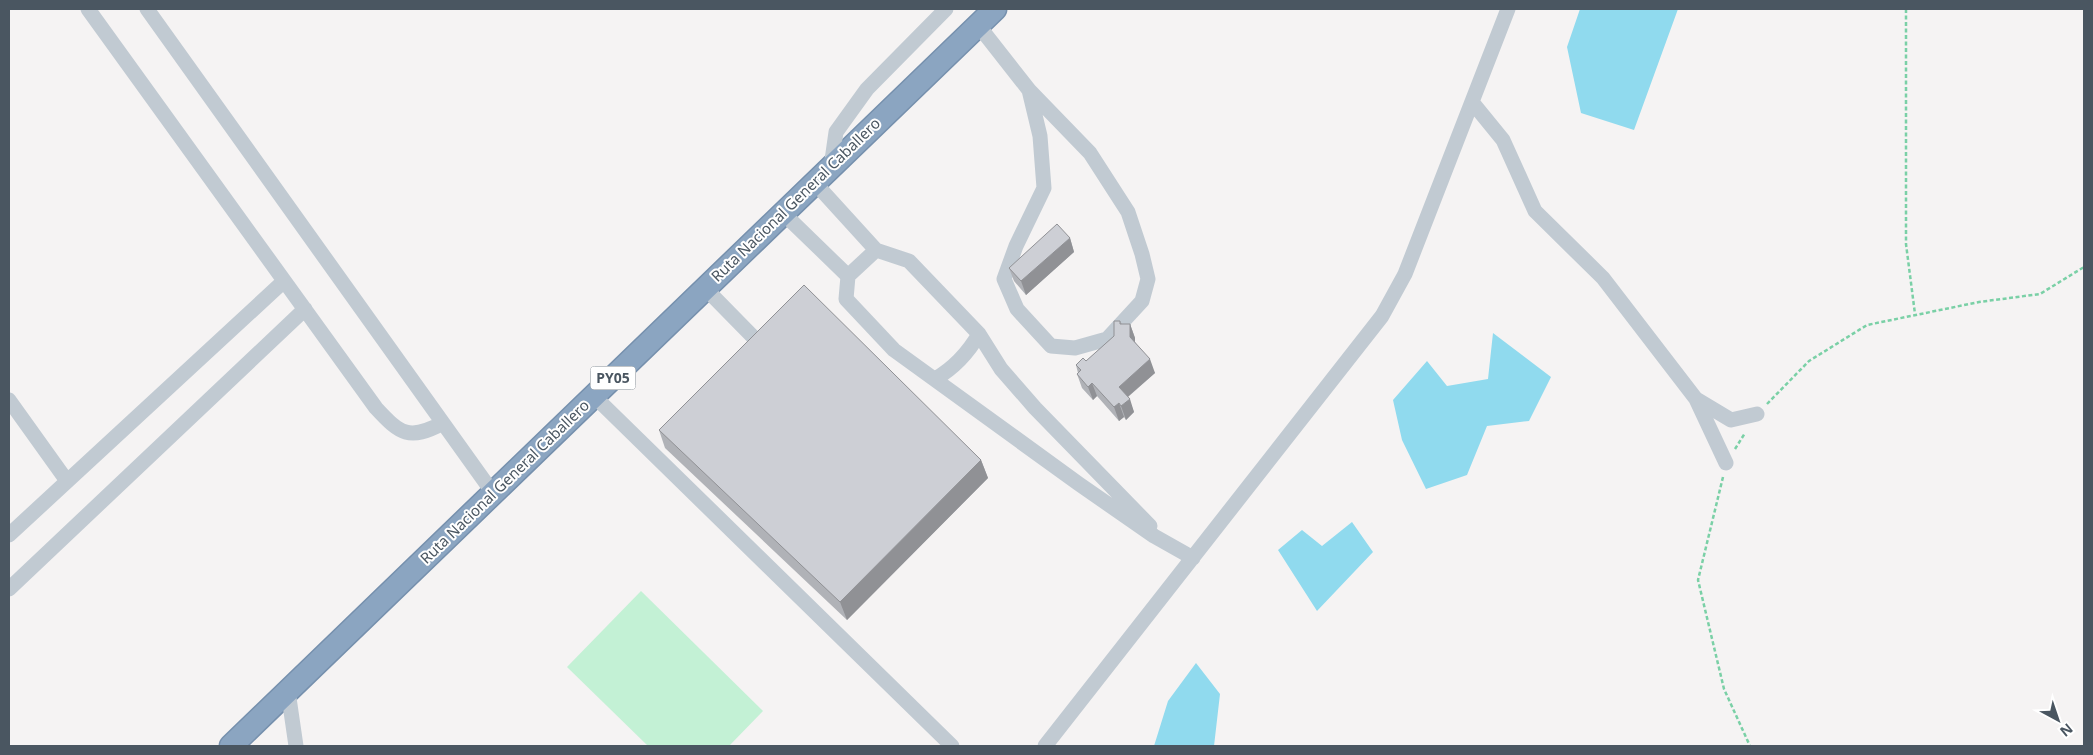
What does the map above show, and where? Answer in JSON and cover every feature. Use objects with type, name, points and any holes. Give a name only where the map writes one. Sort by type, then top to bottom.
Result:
[{"type":"highway","name":"Ruta Nacional General Caballero","points":[[231,746],[995,9]]},
{"type":"street","points":[[88,9],[376,408],[396,429],[412,434],[429,431],[443,423]]},
{"type":"street","points":[[147,9],[493,493]]},
{"type":"street","points":[[831,167],[836,132],[867,89],[946,9]]},
{"type":"street","points":[[1044,746],[1382,316],[1405,274],[1508,9]]},
{"type":"street","points":[[978,25],[1029,90],[1090,153],[1128,212],[1142,254],[1148,279],[1142,301],[1107,339],[1075,348],[1051,346],[1017,309],[1004,279],[1016,246],[1044,188],[1040,136],[1029,90]]},
{"type":"street","points":[[1472,102],[1503,140],[1535,211],[1603,278],[1696,399],[1726,463]]},
{"type":"street","points":[[814,183],[876,250],[909,261],[979,334],[1001,369],[1035,408],[1140,514],[1162,540]]},
{"type":"street","points":[[783,214],[848,276]]},
{"type":"street","points":[[876,250],[848,276],[846,299],[894,350],[1079,484],[1162,540],[1193,558]]},
{"type":"street","points":[[9,535],[284,281]]},
{"type":"street","points":[[705,288],[758,342]]},
{"type":"street","points":[[9,589],[305,309]]},
{"type":"street","points":[[935,379],[948,371],[970,349],[979,334]]},
{"type":"street","points":[[594,396],[952,746]]},
{"type":"street","points":[[1696,399],[1731,420],[1757,414]]},
{"type":"street","points":[[9,400],[67,481]]},
{"type":"street","points":[[288,691],[296,746]]},
{"type":"path","points":[[1906,9],[1906,244],[1915,315]]},
{"type":"path","points":[[1750,746],[1724,689],[1698,580],[1726,463],[1757,414],[1809,361],[1868,325],[1980,302],[2040,294],[2084,267]]},
{"type":"green space","points":[[641,591],[763,711],[729,746],[648,746],[567,667]]},
{"type":"water","points":[[1580,9],[1678,9],[1634,130],[1581,113],[1567,47]]},
{"type":"water","points":[[1493,333],[1551,377],[1529,421],[1487,426],[1467,475],[1426,489],[1402,440],[1393,400],[1427,361],[1447,386],[1488,379]]},
{"type":"water","points":[[1352,522],[1373,552],[1317,611],[1278,550],[1302,530],[1322,546]]},
{"type":"water","points":[[1196,663],[1220,694],[1214,746],[1154,746],[1168,701]]},
{"type":"building","points":[[1057,224],[1070,238],[1021,281],[1009,268]]},
{"type":"building","points":[[804,285],[981,460],[840,602],[659,430]]},
{"type":"building","points":[[1114,321],[1120,321],[1120,324],[1130,324],[1130,337],[1150,359],[1119,387],[1130,399],[1121,406],[1119,403],[1114,407],[1092,383],[1088,387],[1077,374],[1081,370],[1076,365],[1083,358],[1086,361],[1114,336]]}]
